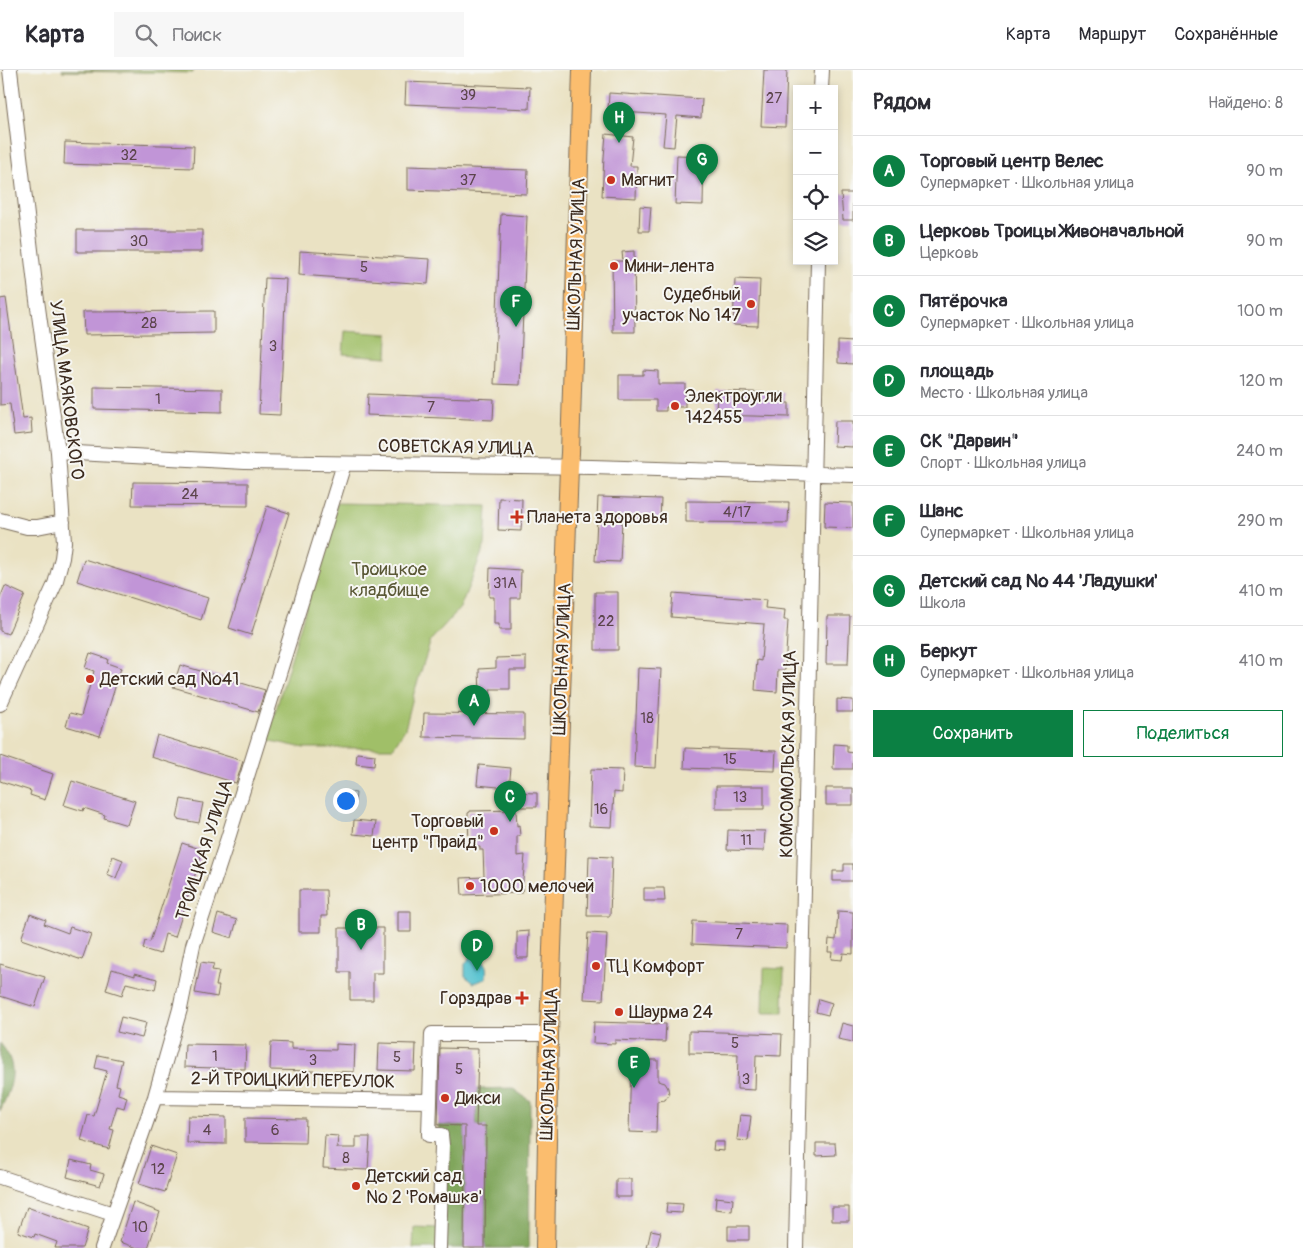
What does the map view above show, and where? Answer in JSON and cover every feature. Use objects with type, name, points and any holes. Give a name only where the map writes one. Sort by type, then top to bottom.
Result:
[{"type":"main road","name":"ШКОЛЬНАЯ УЛИЦА","points":[[545,1248],[550,1034],[582,70]]},
{"type":"street","name":"УЛИЦА МАЯКОВСКОГО","points":[[0,704],[54,584],[62,558],[64,542],[58,452],[36,293],[10,70]]},
{"type":"street","points":[[821,85],[822,70]]},
{"type":"street","name":"КОМСОМОЛЬСКАЯ УЛИЦА","points":[[796,1248],[818,265]]},
{"type":"street","name":"СОВЕТСКАЯ УЛИЦА","points":[[58,452],[244,462],[569,467],[853,475]]},
{"type":"street","name":"ТРОИЦКАЯ УЛИЦА","points":[[102,1248],[155,1098],[180,1009],[193,945],[231,830],[344,464]]},
{"type":"street","points":[[0,520],[27,526],[63,522]]},
{"type":"street","points":[[439,1248],[442,1145],[441,1135],[429,1135],[432,1034],[550,1034]]},
{"type":"street","name":"2-Й ТРОИЦКИЙ ПЕРЕУЛОК","points":[[155,1098],[429,1101]]},
{"type":"street","points":[[0,1178],[113,1214]]},
{"type":"green space","points":[[193,70],[193,73],[62,71]]},
{"type":"green space","points":[[345,331],[388,334],[387,357],[343,354]]},
{"type":"green space","name":"Троицкое кладбище","points":[[337,503],[487,506],[485,545],[460,608],[431,640],[405,729],[393,748],[304,748],[267,740]]},
{"type":"green space","points":[[764,968],[784,969],[783,1013],[763,1013]]},
{"type":"green space","points":[[0,1043],[10,1060],[12,1076],[8,1093],[0,1111]]},
{"type":"green space","points":[[512,1088],[530,1101],[529,1248],[485,1248],[486,1126],[476,1126],[477,1089]]},
{"type":"green space","points":[[438,1125],[465,1126],[464,1248],[439,1248],[441,1135]]},
{"type":"green space","points":[[414,1227],[439,1228],[439,1248],[413,1248]]},
{"type":"water","points":[[478,956],[486,966],[486,978],[474,983],[465,976],[465,964],[470,957]]},
{"type":"building","points":[[764,70],[787,70],[785,127],[761,126]]},
{"type":"building","points":[[406,82],[530,87],[529,109],[405,104]]},
{"type":"building","points":[[609,93],[702,99],[701,118],[677,116],[674,147],[663,146],[666,115],[608,111]]},
{"type":"building","points":[[606,134],[633,137],[630,166],[637,166],[636,198],[602,196]]},
{"type":"building","points":[[65,142],[194,146],[193,168],[64,164]]},
{"type":"building","points":[[677,155],[704,156],[703,205],[675,204]]},
{"type":"building","points":[[408,166],[528,170],[527,194],[408,190]]},
{"type":"building","points":[[841,193],[853,193],[853,220],[843,220]]},
{"type":"building","points":[[640,206],[651,207],[649,231],[639,231]]},
{"type":"building","points":[[501,214],[527,216],[520,385],[494,384]]},
{"type":"building","points":[[77,230],[202,230],[202,252],[77,252]]},
{"type":"building","points":[[300,251],[430,259],[428,284],[299,275]]},
{"type":"building","points":[[634,251],[635,332],[613,332],[612,261],[623,261],[622,252]]},
{"type":"building","points":[[265,278],[286,279],[280,415],[259,414]]},
{"type":"building","points":[[735,279],[760,280],[758,326],[733,325]]},
{"type":"building","points":[[6,298],[23,419],[31,418],[32,433],[14,435],[10,404],[0,405],[0,299]]},
{"type":"building","points":[[214,311],[214,333],[84,335],[83,312]]},
{"type":"building","points":[[838,341],[853,342],[853,364],[838,363]]},
{"type":"building","points":[[643,370],[658,371],[658,384],[685,384],[685,407],[666,407],[666,411],[656,411],[656,400],[619,400],[619,375],[643,375]]},
{"type":"building","points":[[94,387],[222,389],[222,412],[94,409]]},
{"type":"building","points":[[717,391],[784,393],[784,403],[789,403],[789,417],[716,415]]},
{"type":"building","points":[[368,394],[494,399],[493,420],[367,415]]},
{"type":"building","points":[[835,421],[853,421],[853,447],[834,446]]},
{"type":"building","points":[[133,482],[248,483],[248,506],[132,505]]},
{"type":"building","points":[[598,497],[661,499],[660,521],[622,520],[620,562],[595,561]]},
{"type":"building","points":[[499,498],[522,499],[521,531],[498,530]]},
{"type":"building","points":[[686,501],[789,502],[788,523],[686,522]]},
{"type":"building","points":[[825,502],[853,503],[853,528],[824,527]]},
{"type":"building","points":[[267,506],[289,513],[251,635],[229,628]]},
{"type":"building","points":[[84,559],[208,598],[201,620],[77,581]]},
{"type":"building","points":[[490,568],[521,570],[520,598],[511,598],[511,630],[499,630],[499,624],[494,624],[494,597],[489,597]]},
{"type":"building","points":[[5,586],[25,595],[8,634],[0,631],[0,598]]},
{"type":"building","points":[[595,592],[618,592],[618,650],[595,650]]},
{"type":"building","points":[[673,593],[766,600],[765,608],[785,610],[784,620],[788,620],[785,670],[778,670],[777,692],[755,690],[757,660],[761,661],[764,624],[671,617]]},
{"type":"building","points":[[827,616],[850,616],[848,664],[826,664]]},
{"type":"building","points":[[90,653],[108,659],[107,663],[121,668],[100,736],[66,726],[70,713],[81,716],[94,671],[85,668]]},
{"type":"building","points":[[526,657],[526,670],[510,670],[510,689],[490,689],[491,696],[480,697],[479,669],[496,668],[496,658]]},
{"type":"building","points":[[180,665],[265,690],[258,712],[173,687]]},
{"type":"building","points":[[638,668],[661,669],[656,768],[634,767]]},
{"type":"building","points":[[837,699],[853,700],[853,712],[837,712]]},
{"type":"building","points":[[424,713],[524,714],[524,739],[423,737]]},
{"type":"building","points":[[157,735],[243,761],[236,783],[151,757]]},
{"type":"building","points":[[834,744],[847,745],[847,752],[853,753],[853,769],[833,769]]},
{"type":"building","points":[[685,748],[776,751],[775,771],[684,768]]},
{"type":"building","points":[[357,753],[375,755],[374,766],[356,764]]},
{"type":"building","points":[[0,756],[53,774],[45,800],[30,795],[31,791],[0,781]]},
{"type":"building","points":[[479,765],[511,768],[509,788],[477,785]]},
{"type":"building","points":[[591,769],[623,770],[622,793],[614,792],[612,827],[589,826]]},
{"type":"building","points":[[72,781],[135,801],[127,825],[104,818],[105,815],[84,808],[83,811],[64,805]]},
{"type":"building","points":[[716,786],[764,786],[764,809],[716,809]]},
{"type":"building","points":[[826,788],[853,788],[853,805],[826,805]]},
{"type":"building","points":[[341,791],[356,793],[355,802],[340,800]]},
{"type":"building","points":[[510,792],[537,793],[537,807],[510,807]]},
{"type":"building","points":[[181,799],[203,803],[199,823],[177,819]]},
{"type":"building","points":[[516,810],[520,836],[517,836],[517,856],[525,855],[522,893],[462,895],[461,878],[484,877],[483,850],[480,850],[480,847],[469,847],[468,813],[470,811]]},
{"type":"building","points":[[354,820],[376,822],[374,836],[353,834]]},
{"type":"building","points":[[728,830],[765,831],[764,851],[727,850]]},
{"type":"building","points":[[182,843],[203,850],[175,937],[165,934],[160,954],[143,949],[145,941],[150,942]]},
{"type":"building","points":[[113,856],[123,860],[116,878],[107,874]]},
{"type":"building","points":[[589,856],[612,857],[610,916],[587,916]]},
{"type":"building","points":[[844,864],[853,864],[853,881],[833,881],[833,871],[844,871]]},
{"type":"building","points":[[644,888],[664,888],[665,901],[644,901]]},
{"type":"building","points":[[299,890],[326,890],[327,916],[321,916],[321,932],[299,932]]},
{"type":"building","points":[[398,911],[411,911],[411,932],[398,932]]},
{"type":"building","points":[[838,911],[853,912],[853,954],[843,953],[842,960],[831,959],[832,952],[828,952],[829,939],[836,940]]},
{"type":"building","points":[[30,914],[46,920],[44,924],[68,933],[70,927],[91,934],[82,960],[21,939]]},
{"type":"building","points":[[218,914],[237,920],[232,938],[213,932]]},
{"type":"building","points":[[693,921],[787,925],[786,948],[692,944]]},
{"type":"building","points":[[354,923],[365,923],[370,928],[383,928],[383,973],[373,973],[373,1000],[350,1000],[350,972],[339,972],[339,928],[351,928]]},
{"type":"building","points":[[529,931],[528,958],[517,958],[517,932]]},
{"type":"building","name":"ТЦ Комфорт","points":[[588,933],[607,934],[603,1000],[584,999]]},
{"type":"building","points":[[201,962],[214,964],[212,970],[219,971],[216,986],[219,986],[217,997],[195,993]]},
{"type":"building","points":[[0,964],[45,977],[35,1007],[0,996]]},
{"type":"building","points":[[112,969],[135,976],[135,973],[157,979],[155,990],[126,983],[122,995],[106,990]]},
{"type":"building","points":[[819,999],[832,1003],[828,1015],[816,1012]]},
{"type":"building","points":[[121,1017],[146,1023],[142,1038],[117,1032]]},
{"type":"building","points":[[594,1022],[666,1024],[665,1042],[615,1040],[615,1044],[593,1043]]},
{"type":"building","points":[[842,1023],[853,1026],[853,1042],[838,1039]]},
{"type":"building","points":[[689,1031],[782,1034],[781,1056],[756,1055],[755,1090],[737,1089],[738,1054],[689,1053]]},
{"type":"building","points":[[271,1042],[291,1043],[291,1049],[336,1050],[336,1044],[355,1045],[354,1072],[270,1070]]},
{"type":"building","points":[[379,1043],[416,1044],[415,1071],[378,1070]]},
{"type":"building","points":[[185,1044],[246,1045],[245,1069],[184,1067]]},
{"type":"building","points":[[440,1048],[478,1049],[476,1126],[486,1126],[485,1248],[464,1248],[465,1126],[438,1125]]},
{"type":"building","points":[[98,1055],[122,1060],[116,1085],[120,1086],[118,1094],[127,1097],[124,1108],[117,1106],[110,1129],[114,1130],[109,1149],[81,1141],[88,1115],[94,1116],[107,1071],[95,1068]]},
{"type":"building","points":[[631,1060],[658,1060],[658,1081],[665,1083],[668,1088],[669,1094],[665,1100],[657,1101],[656,1133],[629,1132]]},
{"type":"building","points":[[740,1115],[751,1116],[748,1141],[737,1140]]},
{"type":"building","points":[[188,1116],[226,1117],[226,1144],[187,1143]]},
{"type":"building","points":[[245,1118],[306,1119],[305,1143],[245,1142]]},
{"type":"building","points":[[325,1135],[338,1136],[337,1148],[356,1148],[356,1137],[370,1137],[368,1170],[323,1168]]},
{"type":"building","points":[[714,1142],[724,1142],[724,1151],[713,1150]]},
{"type":"building","points":[[816,1143],[835,1143],[836,1155],[816,1156]]},
{"type":"building","points":[[151,1146],[177,1155],[165,1192],[139,1184]]},
{"type":"building","points":[[71,1160],[91,1165],[90,1170],[104,1174],[100,1186],[67,1177]]},
{"type":"building","points":[[616,1179],[631,1179],[631,1197],[616,1197]]},
{"type":"building","points":[[716,1197],[733,1199],[732,1211],[715,1209]]},
{"type":"building","points":[[133,1202],[160,1212],[148,1248],[138,1248],[120,1242]]},
{"type":"building","points":[[667,1203],[683,1204],[682,1213],[666,1212]]},
{"type":"building","points":[[27,1207],[88,1229],[82,1248],[55,1248],[57,1242],[35,1234],[34,1237],[18,1232]]},
{"type":"building","points":[[832,1207],[849,1207],[849,1221],[832,1221]]},
{"type":"building","points":[[728,1226],[749,1226],[749,1240],[728,1240]]},
{"type":"building","points":[[651,1230],[661,1232],[657,1248],[647,1248]]},
{"type":"place","name":"Беркут","points":[[619,143]]},
{"type":"place","name":"Магнит","points":[[611,180]]},
{"type":"place","name":"Детский сад № 44 'Ладушки'","points":[[702,185]]},
{"type":"place","name":"Мини-лента","points":[[614,266]]},
{"type":"place","name":"Судебный участок № 147","points":[[751,304]]},
{"type":"place","name":"Шанс","points":[[516,327]]},
{"type":"place","name":"Электроугли 142455","points":[[675,406]]},
{"type":"place","name":"Планета здоровья","points":[[517,517]]},
{"type":"place","name":"Детский сад №41","points":[[90,679]]},
{"type":"place","name":"Торговый центр Велес","points":[[474,726]]},
{"type":"place","name":"Пятёрочка","points":[[510,822]]},
{"type":"place","name":"Торговый центр \"Прайд\"","points":[[494,831]]},
{"type":"place","name":"1000 мелочей","points":[[470,886]]},
{"type":"place","name":"Церковь Троицы Живоначальной","points":[[361,950]]},
{"type":"place","name":"ТЦ Комфорт","points":[[596,966]]},
{"type":"place","name":"площадь","points":[[477,971]]},
{"type":"place","name":"Горздрав","points":[[522,998]]},
{"type":"place","name":"Шаурма 24","points":[[619,1012]]},
{"type":"place","name":"СК \"Дарвин\"","points":[[634,1088]]},
{"type":"place","name":"Дикси","points":[[445,1098]]},
{"type":"place","name":"Детский сад № 2 'Ромашка'","points":[[356,1186]]}]
